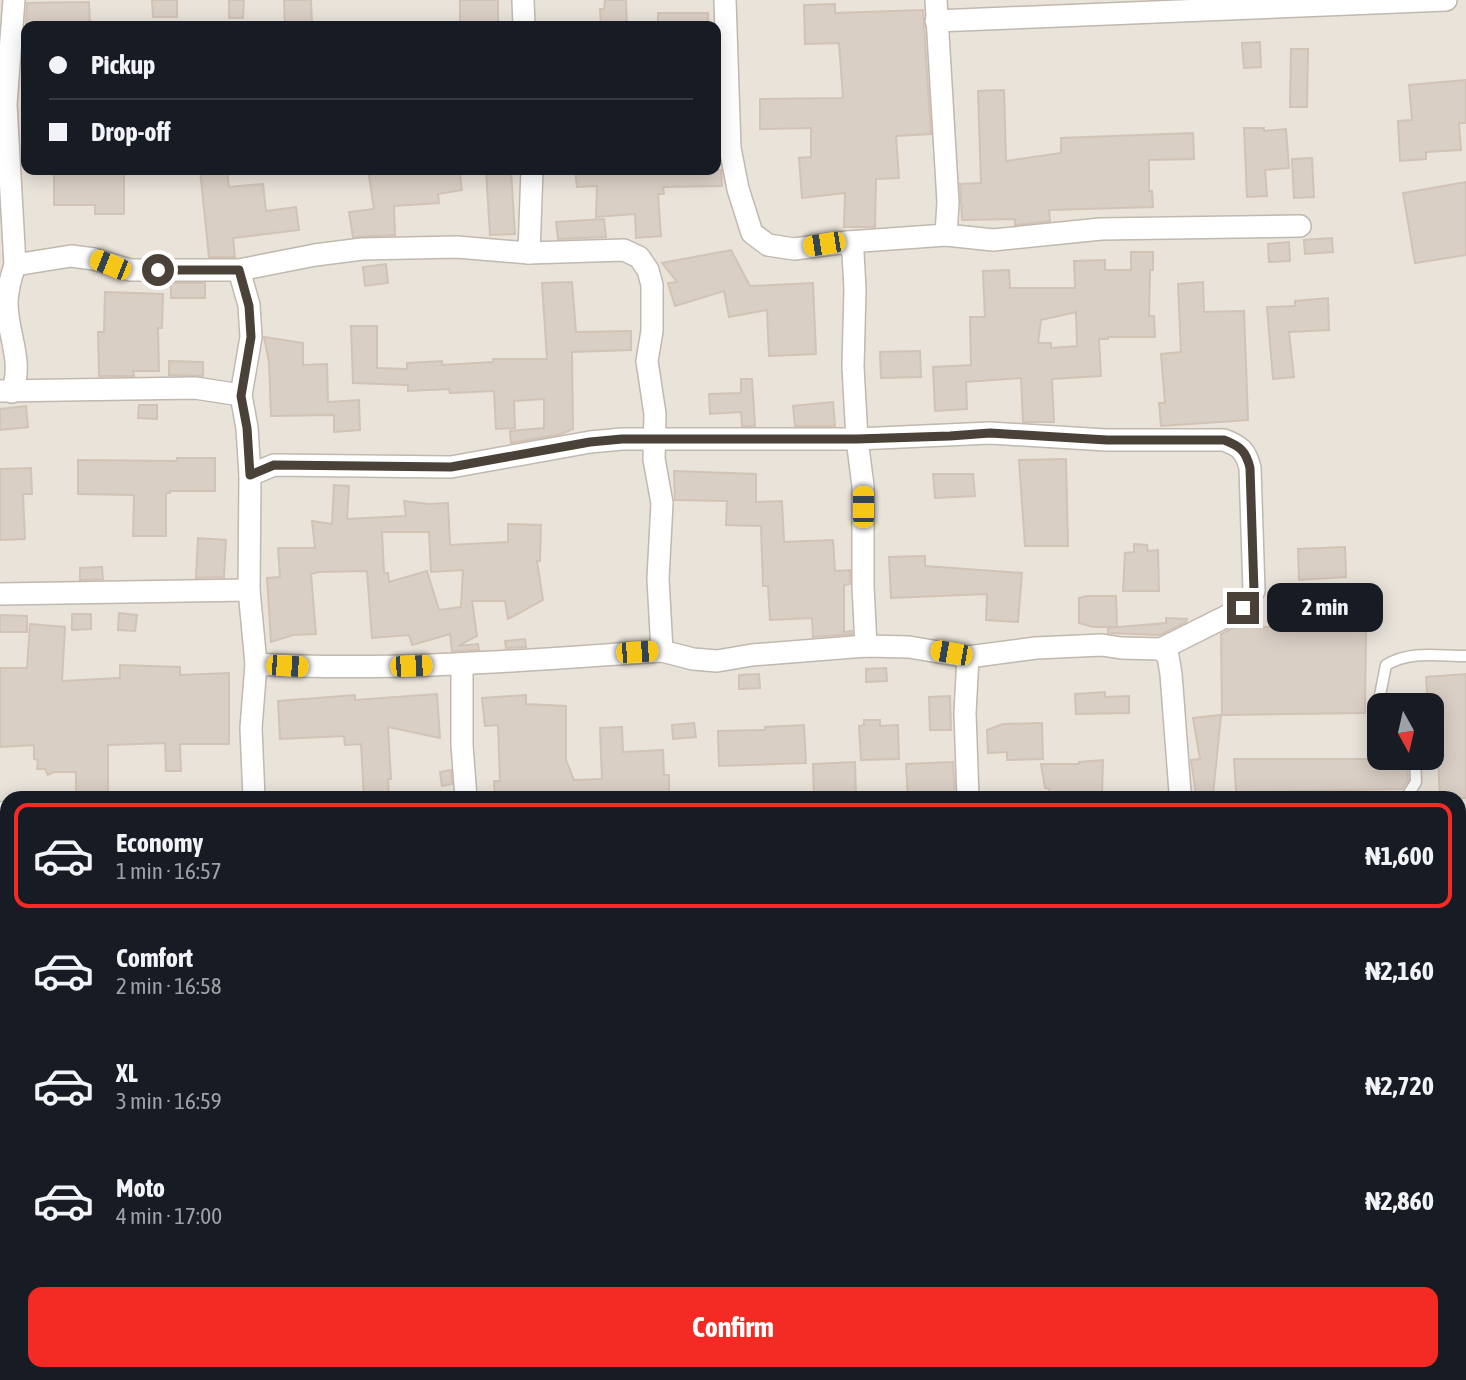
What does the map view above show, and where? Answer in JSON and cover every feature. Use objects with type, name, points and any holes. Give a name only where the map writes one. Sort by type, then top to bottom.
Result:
[{"type":"street","points":[[6,391],[18,373],[6,304],[9,281],[15,265],[5,163],[6,104],[19,45],[14,0]]},
{"type":"street","points":[[523,0],[524,21]]},
{"type":"street","points":[[725,0],[730,148],[738,189],[752,233],[768,245],[794,249],[946,235],[993,240],[1101,229],[1300,226]]},
{"type":"street","points":[[946,235],[948,202],[936,11],[1446,0]]},
{"type":"street","points":[[528,253],[533,175]]},
{"type":"street","points":[[848,242],[853,253],[853,367],[863,486],[866,646]]},
{"type":"street","points":[[15,265],[71,256],[94,259],[130,270],[239,270],[362,249],[457,247],[528,253],[624,250],[639,257],[648,270],[652,285],[652,331],[647,361],[655,414],[654,459],[662,503],[658,579],[662,651]]},
{"type":"street","points":[[239,270],[249,306],[251,337],[241,396],[247,428],[250,475],[249,590],[256,664],[251,728],[254,791]]},
{"type":"street","points":[[6,391],[195,388],[241,396]]},
{"type":"street","points":[[250,475],[274,465],[451,467],[590,442],[622,439],[857,439],[990,433],[1107,440],[1215,439],[1238,445],[1246,453],[1250,468],[1254,591],[1243,608],[1161,649],[1102,645],[1036,648],[968,657],[909,647],[866,646],[752,655],[735,660],[716,661],[693,659],[662,651],[461,665],[334,668],[256,664]]},
{"type":"street","points":[[0,594],[249,590]]},
{"type":"street","points":[[1161,649],[1168,656],[1171,674],[1180,791]]},
{"type":"street","points":[[968,657],[965,713],[968,791]]},
{"type":"street","points":[[461,665],[465,791]]},
{"type":"lane","points":[[1380,693],[1386,665],[1399,657],[1413,654],[1466,656]]},
{"type":"lane","points":[[1410,791],[1416,782],[1416,770]]},
{"type":"shaded area","points":[[0,0],[1466,0],[1466,791],[0,791]]},
{"type":"building","points":[[152,0],[177,0],[177,17],[153,17]]},
{"type":"building","points":[[229,0],[244,0],[243,18],[229,18]]},
{"type":"building","points":[[284,0],[311,0],[312,21],[285,21]]},
{"type":"building","points":[[460,0],[498,0],[498,21],[460,21]]},
{"type":"building","points":[[605,0],[626,0],[627,21],[601,21],[600,9],[604,9]]},
{"type":"building","points":[[89,2],[90,21],[26,21],[27,3]]},
{"type":"building","points":[[835,4],[835,13],[923,10],[931,134],[896,136],[899,178],[876,179],[875,227],[844,227],[845,193],[802,198],[799,158],[811,157],[811,128],[760,129],[760,99],[843,98],[839,43],[805,44],[804,5]]},
{"type":"building","points":[[658,13],[708,13],[708,21],[658,21]]},
{"type":"building","points":[[1260,42],[1261,67],[1244,68],[1242,43]]},
{"type":"building","points":[[1291,49],[1308,49],[1307,107],[1290,107]]},
{"type":"building","points":[[1466,80],[1466,123],[1459,123],[1461,150],[1426,152],[1426,159],[1400,161],[1398,121],[1412,120],[1409,85]]},
{"type":"building","points":[[1004,90],[1006,161],[1061,153],[1061,138],[1193,133],[1194,159],[1149,160],[1149,191],[1152,191],[1153,207],[1049,210],[1050,221],[1015,225],[1015,219],[962,220],[960,184],[981,183],[978,91]]},
{"type":"building","points":[[1244,128],[1264,128],[1264,131],[1286,129],[1289,168],[1265,170],[1267,196],[1247,197]]},
{"type":"building","points":[[1312,158],[1314,197],[1294,198],[1292,159]]},
{"type":"building","points":[[721,170],[722,186],[663,187],[664,194],[658,194],[661,236],[636,238],[635,214],[596,217],[597,186],[577,187],[576,175],[721,175]]},
{"type":"building","points":[[54,175],[124,175],[124,214],[95,214],[95,205],[54,205]]},
{"type":"building","points":[[201,175],[228,175],[229,187],[263,184],[266,211],[296,207],[299,230],[233,238],[235,257],[209,257]]},
{"type":"building","points":[[369,175],[460,175],[462,190],[438,194],[439,203],[394,206],[395,235],[353,237],[349,212],[374,209]]},
{"type":"building","points":[[486,175],[511,175],[515,234],[490,235]]},
{"type":"building","points":[[1466,182],[1466,255],[1415,263],[1403,193]]},
{"type":"building","points":[[604,219],[606,237],[558,239],[556,222]]},
{"type":"building","points":[[1332,238],[1333,252],[1305,254],[1304,240]]},
{"type":"building","points":[[1289,242],[1290,261],[1269,262],[1268,244]]},
{"type":"building","points":[[731,250],[750,286],[813,283],[816,354],[769,356],[767,310],[729,317],[724,291],[675,306],[668,283],[677,282],[662,263]]},
{"type":"building","points":[[1131,252],[1153,252],[1149,316],[1154,316],[1155,337],[1099,339],[1101,376],[1052,379],[1054,422],[1023,422],[1021,378],[966,382],[967,409],[935,411],[933,367],[971,365],[970,317],[985,317],[983,271],[1009,270],[1010,288],[1075,288],[1074,261],[1105,260],[1105,270],[1131,270]],"holes":[[[1076,312],[1077,346],[1051,348],[1051,343],[1038,343],[1041,320]]]},
{"type":"building","points":[[386,264],[388,283],[365,286],[363,267]]},
{"type":"building","points":[[572,282],[576,332],[631,331],[631,350],[572,352],[573,429],[561,434],[511,443],[510,431],[544,428],[544,399],[514,401],[515,428],[496,429],[494,391],[408,391],[408,385],[353,383],[351,326],[377,326],[377,368],[407,369],[407,363],[442,361],[442,365],[493,362],[493,359],[547,359],[542,283]]},
{"type":"building","points":[[1203,282],[1204,312],[1244,311],[1248,420],[1161,426],[1159,403],[1165,403],[1161,354],[1181,352],[1178,284]]},
{"type":"building","points":[[171,283],[205,283],[205,298],[171,298]]},
{"type":"building","points":[[105,292],[163,294],[162,328],[158,328],[159,371],[133,371],[134,376],[99,376],[98,332],[104,332]]},
{"type":"building","points":[[1328,298],[1329,330],[1289,332],[1294,377],[1273,379],[1267,307],[1295,306],[1295,301]]},
{"type":"building","points":[[264,337],[303,343],[303,365],[327,364],[328,402],[359,400],[360,430],[334,432],[334,415],[271,416],[269,362]]},
{"type":"building","points":[[920,351],[921,377],[881,378],[880,352]]},
{"type":"building","points":[[169,361],[203,362],[203,376],[169,375]]},
{"type":"building","points":[[741,379],[752,379],[755,426],[742,426],[741,412],[710,414],[709,394],[741,393]]},
{"type":"building","points":[[833,402],[835,426],[795,426],[793,406]]},
{"type":"building","points":[[139,405],[157,405],[157,419],[138,418]]},
{"type":"building","points":[[26,406],[28,427],[0,430],[0,409]]},
{"type":"building","points":[[177,458],[215,458],[215,491],[166,493],[166,536],[133,536],[134,495],[78,494],[78,460],[177,461]]},
{"type":"building","points":[[1066,459],[1068,546],[1025,546],[1019,460]]},
{"type":"building","points":[[31,468],[32,494],[23,494],[25,539],[0,540],[0,469]]},
{"type":"building","points":[[674,471],[756,474],[756,502],[782,501],[784,542],[833,540],[835,571],[850,570],[850,584],[844,585],[844,632],[852,631],[852,634],[813,637],[812,618],[770,620],[768,586],[763,586],[761,526],[726,525],[727,501],[675,500]]},
{"type":"building","points":[[933,474],[973,474],[975,496],[935,498]]},
{"type":"building","points":[[334,485],[349,486],[347,519],[406,516],[404,501],[448,503],[450,545],[508,542],[508,524],[541,525],[540,561],[537,561],[543,600],[508,619],[505,601],[472,601],[477,636],[458,646],[478,644],[479,650],[452,651],[450,634],[412,645],[409,635],[372,638],[367,571],[319,572],[311,574],[316,634],[293,635],[271,642],[267,578],[280,577],[278,548],[315,548],[312,521],[332,524]],"holes":[[[382,532],[429,532],[431,572],[463,570],[461,607],[439,610],[427,571],[389,582],[388,573],[384,573]]]},
{"type":"building","points":[[198,538],[226,540],[224,577],[196,578]]},
{"type":"building","points":[[1134,544],[1147,545],[1148,551],[1158,550],[1159,591],[1123,591],[1125,553],[1134,552]]},
{"type":"building","points":[[1345,547],[1346,577],[1299,580],[1298,549]]},
{"type":"building","points":[[925,556],[925,566],[1022,573],[1018,622],[986,620],[987,594],[891,598],[889,557]]},
{"type":"building","points":[[102,567],[103,579],[80,580],[80,568]]},
{"type":"building","points":[[1116,596],[1117,627],[1093,627],[1079,623],[1079,598]]},
{"type":"building","points":[[119,613],[137,615],[135,631],[118,630]]},
{"type":"building","points":[[72,614],[91,614],[91,629],[72,630]]},
{"type":"building","points":[[0,615],[27,616],[27,632],[0,632]]},
{"type":"building","points":[[1166,618],[1187,619],[1160,635],[1108,633],[1108,628],[1166,623]]},
{"type":"building","points":[[30,624],[65,627],[62,681],[120,678],[120,665],[180,667],[180,675],[229,673],[229,744],[180,744],[181,771],[166,771],[165,743],[108,745],[108,791],[76,791],[76,772],[54,772],[48,775],[45,769],[37,769],[38,760],[34,759],[34,745],[0,747],[0,668],[27,668]]},
{"type":"building","points":[[1366,626],[1365,713],[1222,715],[1221,634],[1235,627]]},
{"type":"building","points":[[525,639],[526,647],[506,648],[505,641]]},
{"type":"building","points":[[886,668],[887,681],[866,682],[866,669]]},
{"type":"building","points":[[759,674],[760,688],[739,689],[739,675]]},
{"type":"building","points":[[1466,674],[1466,791],[1440,791],[1439,770],[1444,770],[1444,693],[1427,693],[1426,677]]},
{"type":"building","points":[[1105,692],[1105,697],[1129,696],[1129,713],[1076,714],[1075,694]]},
{"type":"building","points":[[437,694],[440,738],[388,727],[391,779],[388,779],[389,791],[364,791],[361,744],[345,745],[344,736],[280,739],[278,701],[355,695],[355,700]]},
{"type":"building","points":[[526,695],[526,704],[566,706],[566,760],[574,780],[602,779],[600,728],[622,727],[623,752],[663,750],[664,775],[669,775],[669,791],[495,791],[494,781],[500,781],[498,725],[485,726],[482,698]]},
{"type":"building","points":[[950,696],[951,730],[930,730],[929,697]]},
{"type":"building","points":[[1221,715],[1213,791],[1195,791],[1191,760],[1200,759],[1193,718]]},
{"type":"building","points":[[864,720],[880,720],[880,726],[898,725],[899,759],[861,760],[859,726],[864,725]]},
{"type":"building","points":[[694,723],[696,737],[673,739],[672,725]]},
{"type":"building","points":[[1042,723],[1043,759],[1007,760],[1007,752],[988,753],[987,730],[1003,724]]},
{"type":"building","points":[[804,725],[806,763],[719,766],[718,731],[765,730],[765,727]]},
{"type":"building","points":[[1234,759],[1367,759],[1367,770],[1408,770],[1408,780],[1402,789],[1236,791]]},
{"type":"building","points":[[1103,760],[1102,791],[1049,791],[1045,788],[1041,764]]},
{"type":"building","points":[[855,762],[856,791],[814,791],[813,764]]},
{"type":"building","points":[[953,762],[955,791],[908,791],[906,764]]},
{"type":"building","points":[[451,770],[452,784],[442,786],[440,772]]},
{"type":"route","points":[[158,270],[239,270],[249,306],[251,337],[241,396],[247,428],[250,475],[274,465],[475,465],[590,442],[622,439],[857,439],[990,433],[1107,440],[1224,440],[1238,445],[1246,453],[1250,468],[1254,591],[1243,608]]}]
